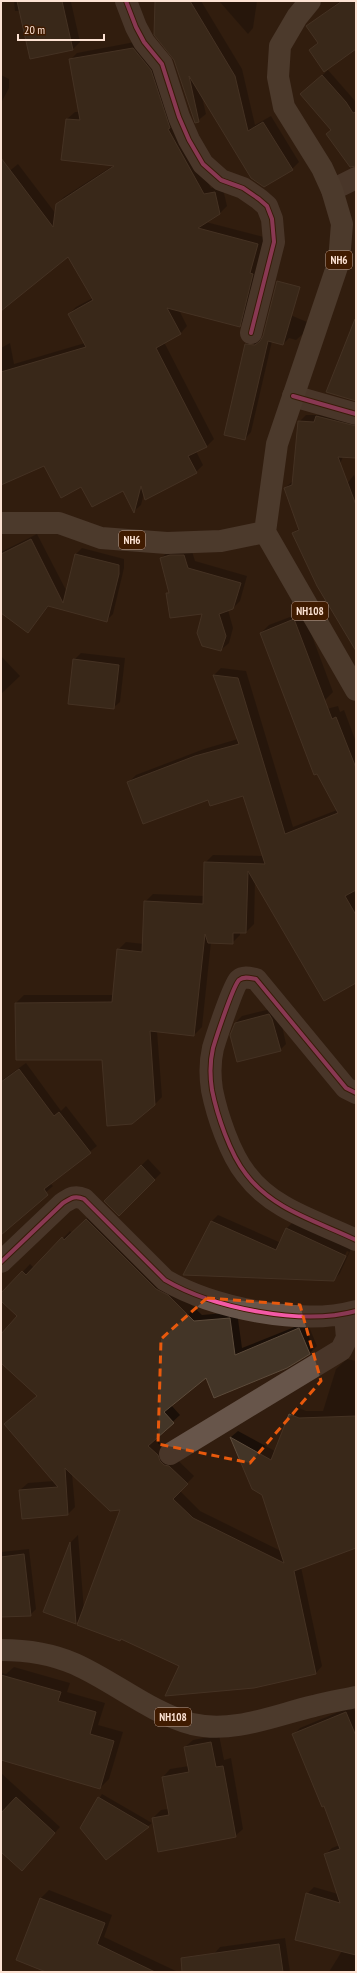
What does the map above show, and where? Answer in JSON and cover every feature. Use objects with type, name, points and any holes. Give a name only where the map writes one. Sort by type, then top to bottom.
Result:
[{"type":"highway","name":"NH6","points":[[1,523],[59,523],[100,538],[167,543],[221,541],[265,532],[277,444],[339,261],[342,224],[332,190],[322,168],[284,107],[278,77],[280,46],[297,17],[310,1]]},
{"type":"highway","name":"NH108","points":[[265,532],[356,690]]},
{"type":"highway","name":"NH108","points":[[1,1650],[22,1650],[75,1664],[166,1714],[193,1724],[222,1726],[243,1724],[270,1719],[314,1706],[356,1697]]},
{"type":"street","points":[[126,1],[136,27],[144,42],[162,64],[179,117],[189,140],[203,164],[221,180],[243,188],[259,199],[267,206],[272,219],[274,242],[251,333]]},
{"type":"street","points":[[332,190],[356,178]]},
{"type":"street","points":[[293,396],[356,414]]},
{"type":"street","points":[[356,1093],[346,1088],[256,979],[246,977],[239,980],[233,990],[213,1048],[210,1073],[212,1090],[219,1117],[232,1149],[245,1174],[264,1194],[286,1209],[356,1240]]},
{"type":"street","points":[[1,1262],[63,1203],[79,1196],[84,1199],[165,1280],[181,1290],[254,1311],[276,1314],[320,1317],[350,1313],[345,1347],[170,1454]]},
{"type":"highlighted area","points":[[207,1298],[300,1305],[321,1381],[250,1463],[158,1444],[161,1339]]},
{"type":"building","points":[[17,1],[62,1],[73,50],[30,59]]},
{"type":"building","points":[[155,1],[190,1],[235,76],[248,131],[263,122],[293,170],[264,187],[251,178],[189,76],[199,122],[195,123],[174,60],[154,35]]},
{"type":"building","points":[[342,1],[356,1],[356,49],[324,72],[309,50],[318,43],[306,26]]},
{"type":"building","points":[[133,48],[151,70],[170,128],[168,129],[204,194],[215,192],[220,214],[198,228],[258,244],[250,273],[253,274],[240,327],[167,308],[181,334],[156,348],[207,447],[188,456],[197,473],[145,500],[141,486],[134,513],[123,491],[92,507],[81,487],[61,498],[44,466],[1,485],[1,372],[86,347],[68,314],[93,300],[68,257],[1,311],[1,158],[53,227],[56,204],[114,166],[61,160],[66,119],[80,120],[69,59]]},
{"type":"building","points":[[322,75],[346,102],[353,113],[356,112],[356,166],[350,167],[326,134],[331,130],[300,94]]},
{"type":"building","points":[[277,281],[300,287],[283,345],[268,341],[245,440],[224,435],[245,344],[255,345],[263,336]]},
{"type":"building","points":[[356,319],[356,401],[326,392]]},
{"type":"building","points":[[316,416],[356,426],[356,458],[338,457],[356,505],[356,651],[317,586],[292,533],[299,530],[284,488],[292,485],[298,421],[314,422]]},
{"type":"building","points":[[31,539],[63,603],[75,554],[119,565],[119,574],[107,622],[48,606],[28,633],[1,613],[1,554]]},
{"type":"building","points":[[170,555],[184,555],[188,568],[241,583],[233,609],[219,614],[226,636],[221,651],[202,646],[197,633],[202,614],[170,618],[166,593],[169,593],[160,558]]},
{"type":"building","points":[[294,619],[332,719],[336,717],[356,768],[356,890],[345,896],[356,915],[356,983],[324,1001],[248,871],[246,933],[233,933],[233,944],[208,943],[205,934],[194,1036],[150,1031],[155,1105],[132,1124],[107,1126],[102,1060],[16,1060],[15,1003],[112,1002],[117,949],[142,952],[144,901],[203,904],[204,862],[265,864],[243,796],[210,806],[208,800],[143,824],[127,782],[195,756],[239,744],[213,675],[238,678],[285,834],[338,813],[317,774],[314,775],[260,633]]},
{"type":"building","points":[[73,659],[119,665],[114,709],[68,704]]},
{"type":"building","points":[[269,1014],[272,1019],[281,1051],[237,1062],[230,1035],[235,1023]]},
{"type":"building","points":[[19,1069],[54,1116],[59,1112],[91,1153],[44,1189],[48,1195],[1,1235],[1,1082]]},
{"type":"building","points":[[141,1165],[155,1180],[119,1216],[104,1201]]},
{"type":"building","points":[[86,1219],[156,1289],[168,1295],[194,1321],[230,1318],[235,1355],[299,1328],[310,1354],[287,1368],[214,1398],[206,1378],[164,1412],[174,1423],[148,1446],[158,1455],[160,1461],[164,1465],[169,1466],[188,1484],[173,1499],[193,1518],[284,1563],[262,1495],[252,1489],[230,1437],[271,1460],[289,1414],[299,1418],[356,1416],[356,1548],[294,1571],[316,1674],[254,1688],[165,1696],[179,1666],[121,1639],[120,1641],[77,1625],[120,1510],[110,1511],[65,1468],[68,1515],[22,1519],[19,1490],[58,1487],[4,1424],[37,1396],[1,1363],[1,1334],[17,1316],[1,1301],[1,1293],[22,1271],[26,1275],[62,1237],[64,1240]]},
{"type":"building","points":[[211,1221],[276,1250],[286,1228],[346,1256],[334,1281],[183,1275]]},
{"type":"building","points":[[70,1542],[76,1624],[43,1612]]},
{"type":"building","points":[[24,1554],[31,1616],[1,1617],[1,1557]]},
{"type":"building","points":[[1,1675],[61,1692],[58,1701],[96,1712],[90,1734],[114,1741],[100,1789],[1,1760]]},
{"type":"building","points":[[346,1712],[356,1736],[356,1955],[295,1940],[306,1893],[340,1903],[324,1854],[340,1849],[324,1806],[322,1807],[292,1734]]},
{"type":"building","points":[[211,1742],[216,1767],[223,1766],[236,1837],[158,1852],[152,1818],[169,1815],[162,1777],[189,1772],[184,1747]]},
{"type":"building","points":[[16,1797],[55,1833],[22,1871],[1,1852],[1,1813]]},
{"type":"building","points":[[98,1797],[149,1827],[106,1860],[80,1828]]},
{"type":"building","points":[[40,1898],[105,1923],[97,1944],[155,1972],[46,1972],[16,1960]]},
{"type":"building","points":[[279,1944],[283,1972],[182,1972],[181,1958]]},
{"type":"cycle path","points":[[126,1],[136,27],[144,42],[162,64],[179,117],[189,140],[203,164],[221,180],[243,188],[259,199],[267,206],[272,219],[274,242],[251,333]]},
{"type":"cycle path","points":[[293,396],[356,414]]},
{"type":"cycle path","points":[[356,1093],[346,1088],[256,979],[245,978],[239,980],[236,984],[221,1024],[213,1048],[211,1064],[211,1085],[214,1100],[230,1145],[240,1166],[257,1186],[269,1197],[296,1213],[356,1240]]},
{"type":"cycle path","points":[[1,1262],[63,1203],[71,1198],[78,1197],[84,1199],[165,1280],[185,1290],[208,1299],[258,1312],[310,1316],[334,1315],[356,1311]]}]
